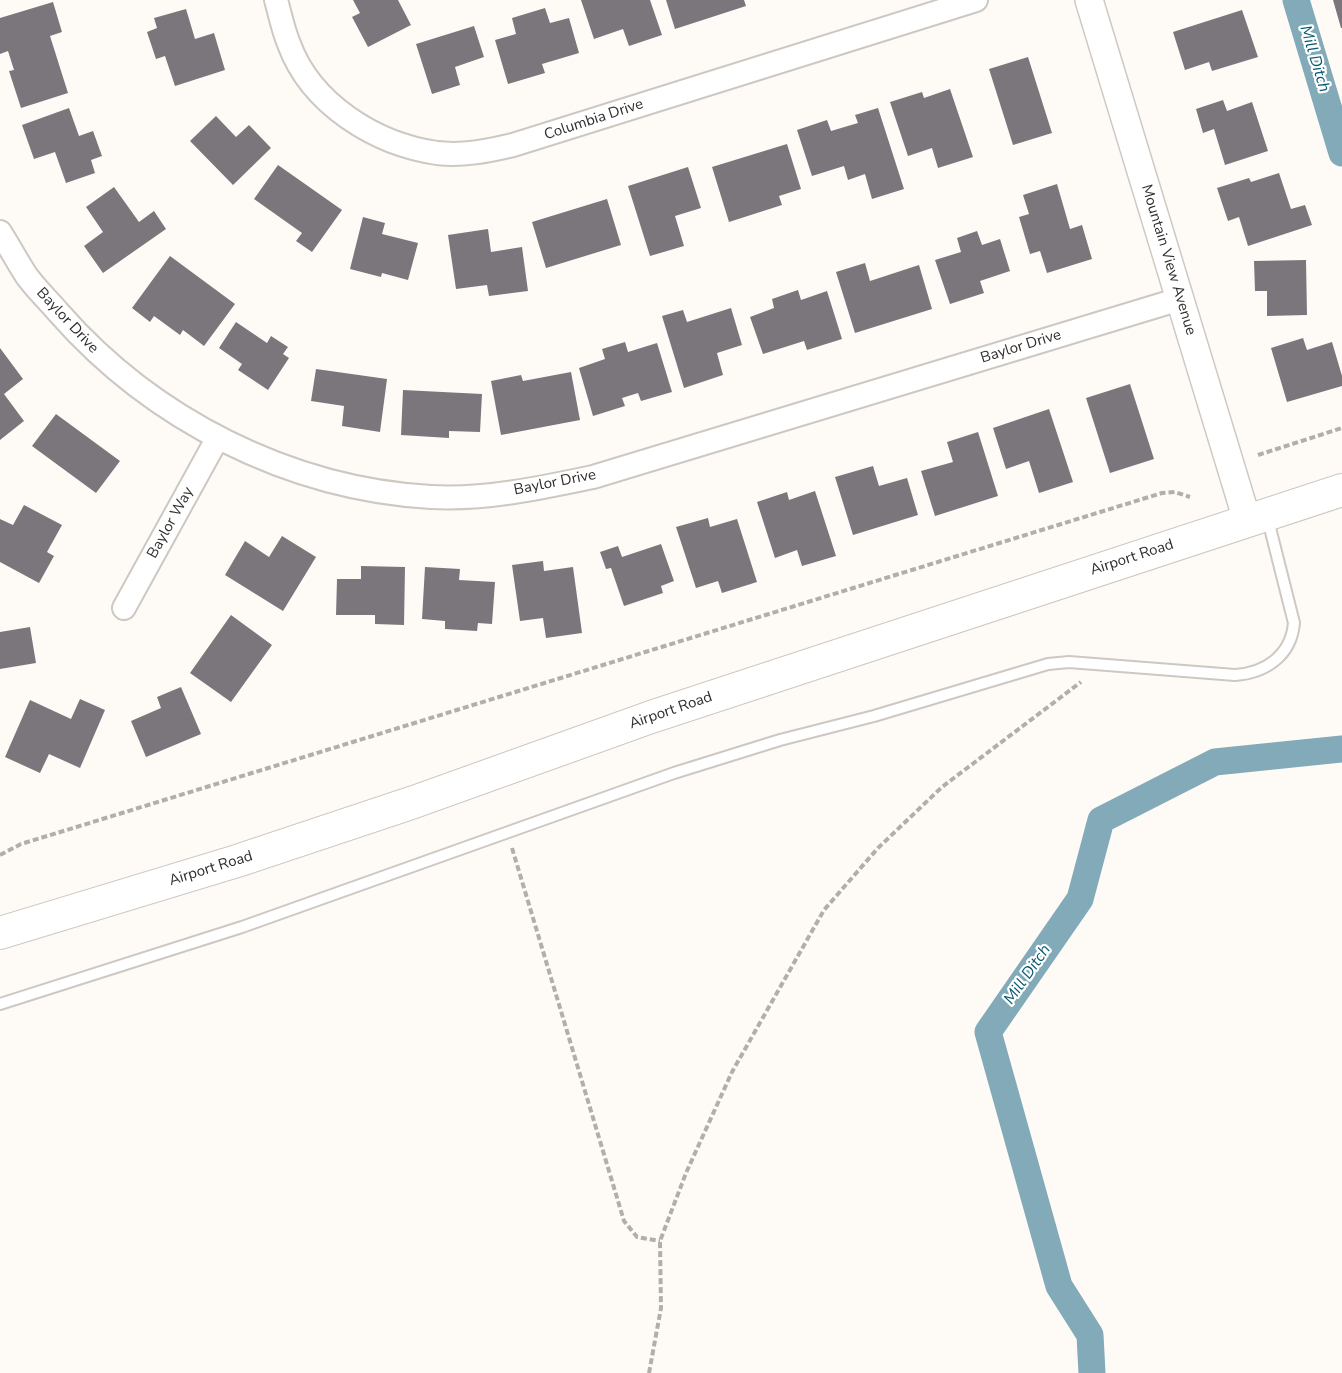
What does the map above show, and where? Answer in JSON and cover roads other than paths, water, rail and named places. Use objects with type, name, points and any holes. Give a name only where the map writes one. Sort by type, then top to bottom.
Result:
[{"type":"main road","name":"Airport Road","points":[[0,933],[292,843],[651,717],[1257,516],[1342,490]]},
{"type":"street","name":"Columbia Drive","points":[[276,0],[289,45],[309,79],[334,107],[365,129],[400,145],[438,153],[466,153],[513,146],[976,0]]},
{"type":"street","name":"Mountain View Avenue","points":[[1089,0],[1180,299],[1257,516]]},
{"type":"street","name":"Baylor Drive","points":[[0,232],[27,276],[88,346],[149,397],[217,439],[292,469],[370,490],[433,497],[525,491],[593,477],[1180,299]]},
{"type":"street","name":"Baylor Way","points":[[124,608],[217,439]]},
{"type":"lane","points":[[0,1004],[242,927],[674,773],[780,740],[874,716],[1048,664],[1070,662],[1105,664],[1235,675],[1260,671],[1274,663],[1287,645],[1294,623],[1257,516]]},
{"type":"waterway","name":"Mill Ditch","points":[[1296,0],[1342,153]]},
{"type":"waterway","name":"Mill Ditch","points":[[1092,1373],[1090,1335],[1059,1286],[988,1032],[1080,899],[1101,820],[1215,762],[1342,749]]}]
